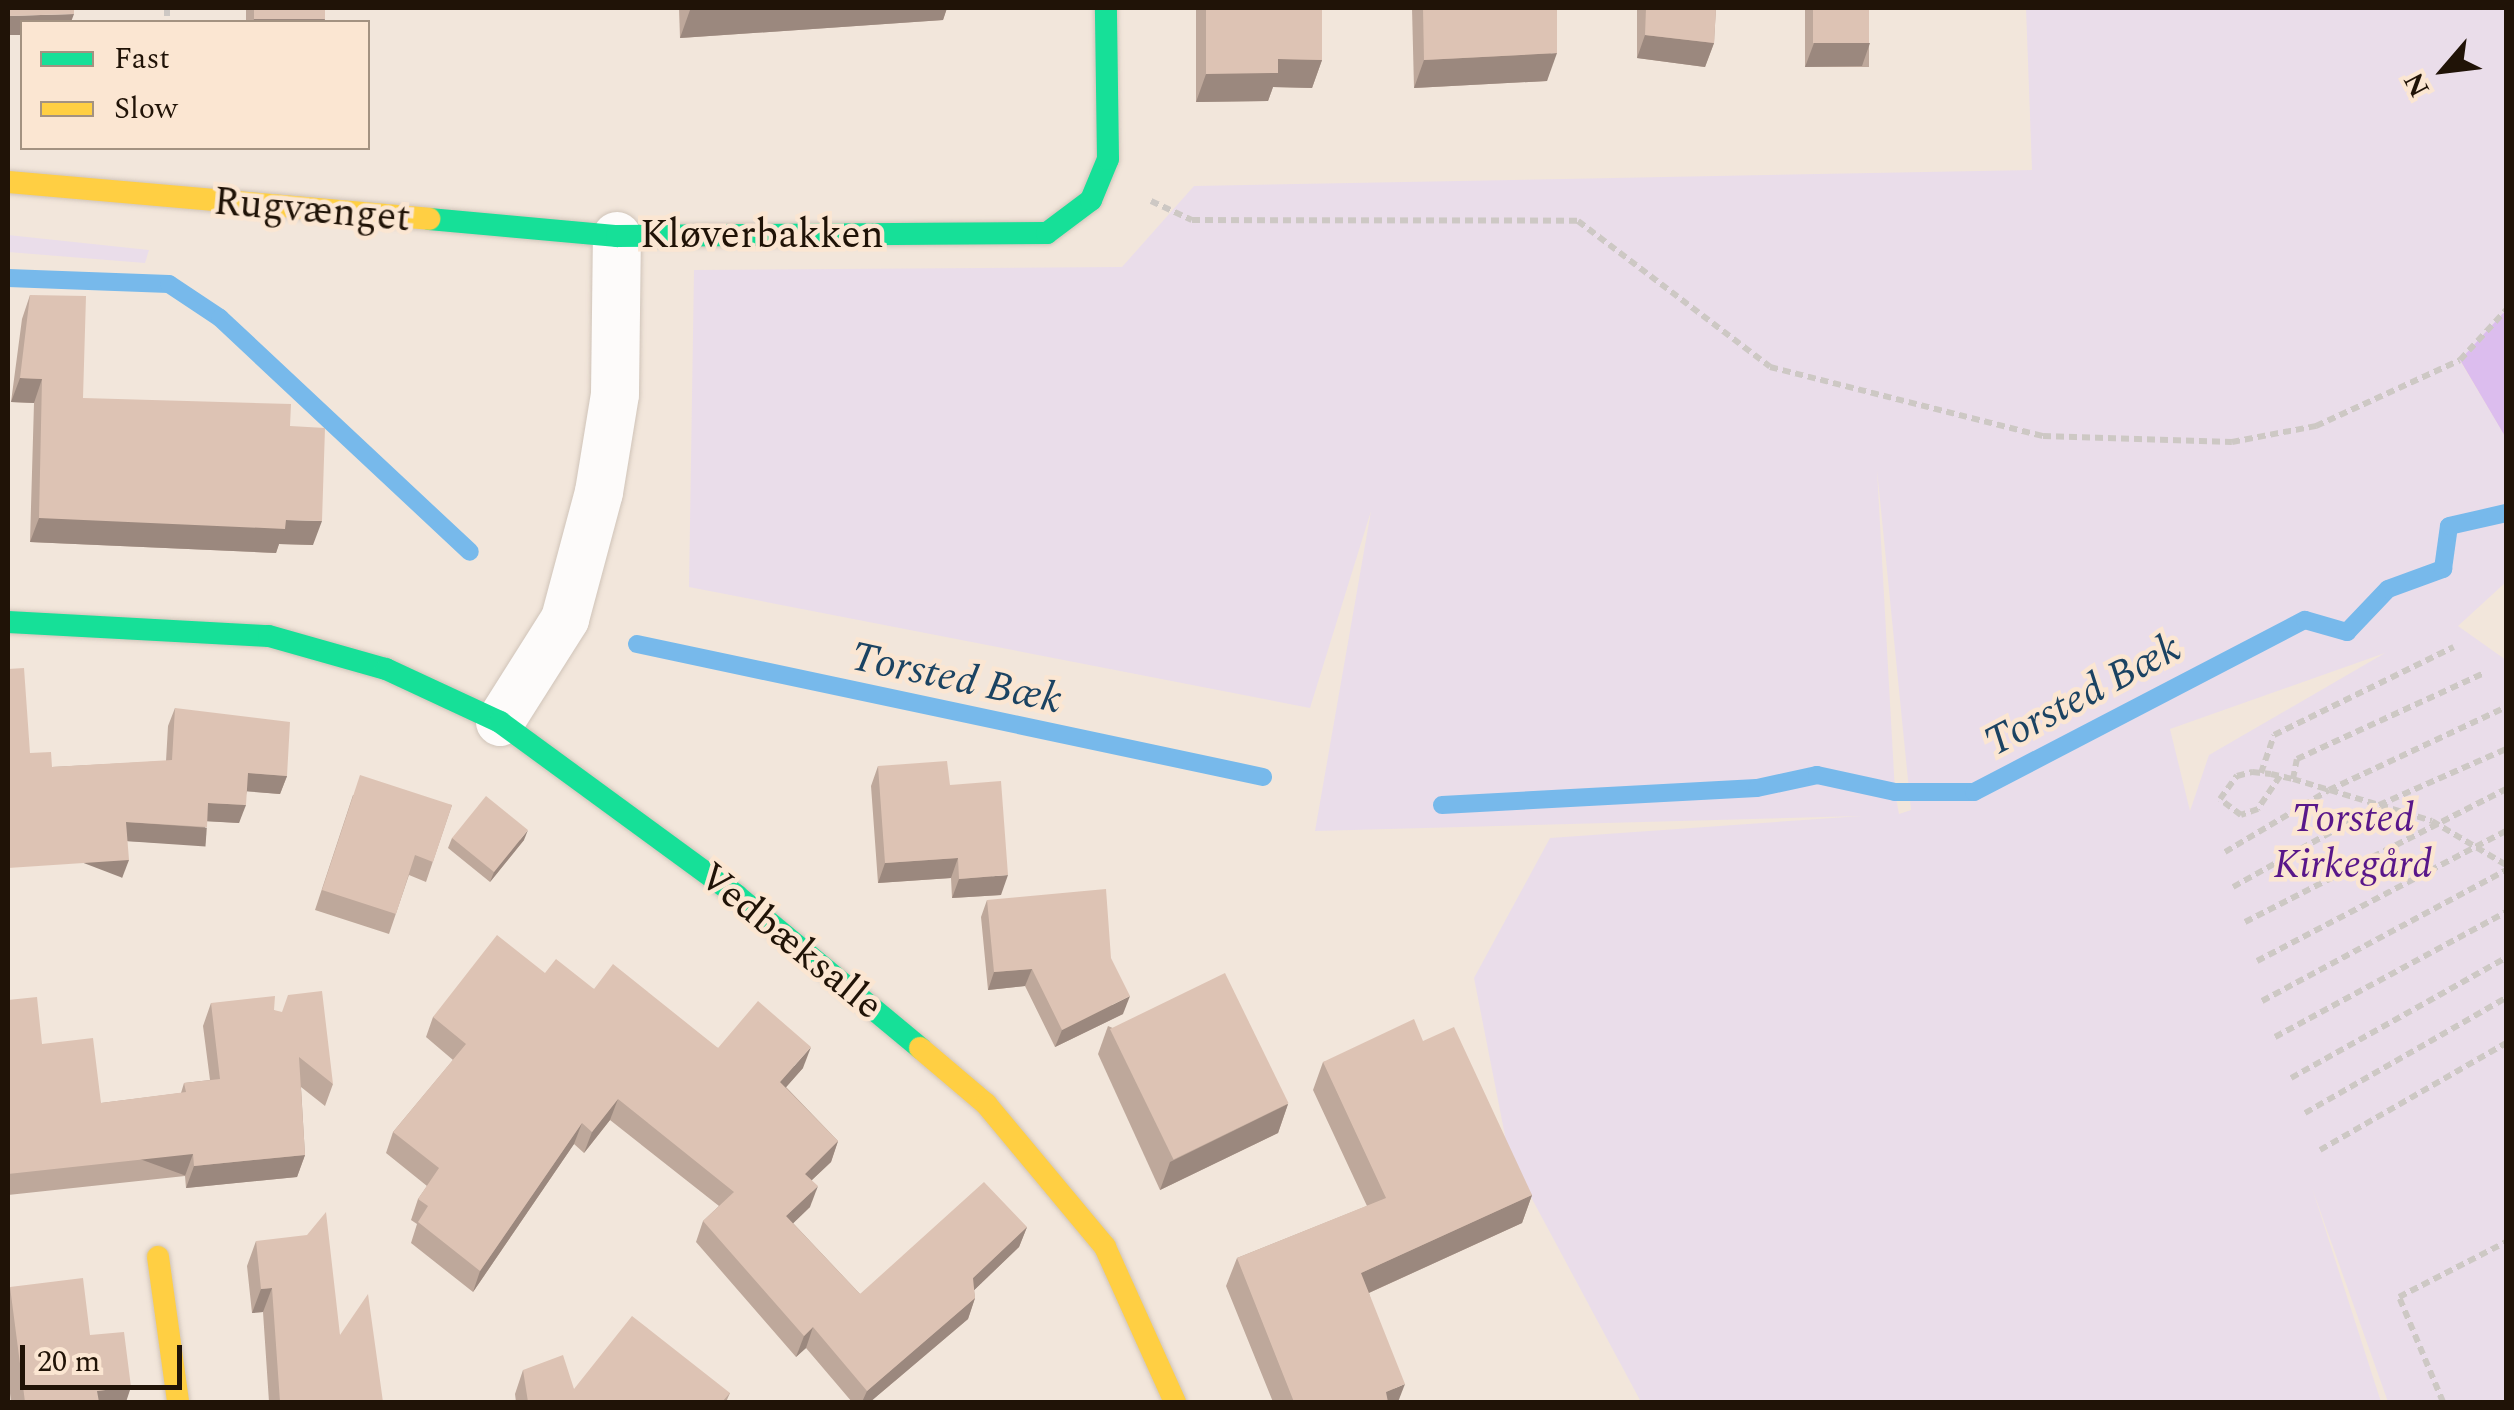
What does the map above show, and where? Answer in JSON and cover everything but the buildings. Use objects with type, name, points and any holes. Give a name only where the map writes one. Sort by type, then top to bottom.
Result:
[{"type":"street","points":[[1100,178],[1106,8]]},
{"type":"street","name":"Kløverbakken","points":[[500,722],[564,619],[599,492],[615,394],[618,236],[1047,234],[1091,200],[1100,178]]},
{"type":"street","name":"Rugvænget","points":[[8,182],[618,236]]},
{"type":"street","name":"Vedbæksalle","points":[[8,622],[269,636],[386,668],[500,722],[736,895],[986,1104],[1105,1247],[1175,1402]]},
{"type":"street","points":[[158,1257],[178,1402]]},
{"type":"path","points":[[1100,178],[1192,220],[1578,221],[1770,367],[2043,436],[2232,442],[2316,426],[2460,360],[2506,310]]},
{"type":"path","points":[[2261,773],[2274,735],[2454,646]]},
{"type":"path","points":[[2293,779],[2297,759],[2484,673]]},
{"type":"path","points":[[2224,852],[2329,790],[2506,707]]},
{"type":"path","points":[[2233,887],[2379,805],[2506,749]]},
{"type":"path","points":[[2262,1002],[2506,867],[2432,821],[2280,776],[2261,773],[2223,785],[2226,811],[2258,809],[2280,776]]},
{"type":"path","points":[[2245,922],[2432,821],[2506,789]]},
{"type":"path","points":[[2257,961],[2472,844],[2506,831]]},
{"type":"path","points":[[2276,1037],[2506,912]]},
{"type":"path","points":[[2291,1078],[2506,958]]},
{"type":"path","points":[[2304,1113],[2506,998]]},
{"type":"path","points":[[2320,1150],[2506,1043]]},
{"type":"path","points":[[2443,1402],[2398,1297],[2506,1242]]},
{"type":"green space","name":"Torsted Kirkegård","points":[[2026,8],[2506,8],[2506,315],[2460,361],[2506,438],[2506,582],[2458,626],[2506,660],[2506,1402],[2388,1402],[2312,1188],[2381,1402],[1641,1402],[1509,1156],[1474,978],[1550,838],[1861,816],[1315,831],[1371,511],[1310,708],[689,587],[694,270],[1122,267],[1194,186],[2032,170]],"holes":[[[1877,470],[1911,810],[1899,814],[1895,792]],[[2385,653],[2209,755],[2190,811],[2170,729]]]},
{"type":"green space","points":[[8,235],[149,250],[145,263],[8,252]]},
{"type":"shaded area","points":[[2506,310],[2506,438],[2460,360]]},
{"type":"waterway","name":"Torsted Bæk","points":[[8,278],[169,284],[220,318],[470,552]]},
{"type":"waterway","name":"Torsted Bæk","points":[[1442,805],[1757,788],[1817,775],[1895,792],[1974,792],[2305,620],[2347,632],[2388,589],[2443,569],[2449,526],[2506,513]]},
{"type":"waterway","name":"Torsted Bæk","points":[[637,644],[1263,777]]},
{"type":"traffic: fast","points":[[429,219],[617,236],[1047,233],[1091,200],[1108,159],[1106,8]]},
{"type":"traffic: fast","points":[[8,622],[269,636],[386,669],[500,722],[736,895],[920,1048]]},
{"type":"traffic: slow","points":[[8,182],[429,219]]},
{"type":"traffic: slow","points":[[920,1048],[986,1104],[1105,1247],[1175,1402]]},
{"type":"traffic: slow","points":[[158,1257],[178,1402]]}]
